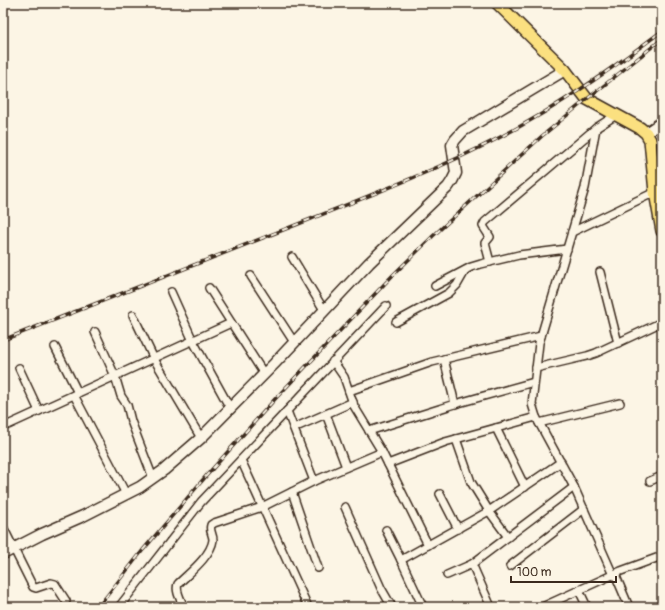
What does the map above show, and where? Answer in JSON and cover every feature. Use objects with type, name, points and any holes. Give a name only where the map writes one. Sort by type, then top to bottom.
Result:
[{"type":"main road","points":[[497,3],[565,70],[587,98],[640,128],[646,134],[650,140],[655,192],[662,231]]},
{"type":"street","points":[[3,554],[140,487],[164,470],[201,438],[369,263],[448,187],[456,173],[452,145],[463,131],[565,70]]},
{"type":"street","points":[[490,262],[485,243],[490,237],[484,228],[484,224],[596,128],[616,115]]},
{"type":"street","points":[[646,134],[662,122]]},
{"type":"street","points":[[596,128],[586,182],[538,348],[532,404],[538,420],[574,487],[629,607]]},
{"type":"street","points":[[572,232],[655,192]]},
{"type":"street","points":[[435,286],[476,265],[519,255],[567,248]]},
{"type":"street","points":[[292,257],[324,310]]},
{"type":"street","points":[[396,322],[448,293],[457,285],[465,270]]},
{"type":"street","points":[[600,272],[618,343]]},
{"type":"street","points":[[251,276],[294,342]]},
{"type":"street","points":[[209,288],[264,374]]},
{"type":"street","points":[[171,292],[193,341],[230,408]]},
{"type":"street","points":[[119,607],[201,502],[386,306]]},
{"type":"street","points":[[133,315],[154,359],[201,438]]},
{"type":"street","points":[[536,368],[587,356],[604,350],[662,322]]},
{"type":"street","points":[[8,425],[231,323]]},
{"type":"street","points":[[95,332],[115,376],[121,396],[127,405],[131,421],[153,478]]},
{"type":"street","points":[[349,391],[432,362],[541,336]]},
{"type":"street","points":[[55,347],[76,394],[126,494]]},
{"type":"street","points":[[444,359],[455,404]]},
{"type":"street","points":[[333,362],[342,373],[353,402],[382,452],[428,545]]},
{"type":"street","points":[[19,368],[39,411]]},
{"type":"street","points":[[370,431],[455,404],[534,382]]},
{"type":"street","points":[[294,428],[353,402]]},
{"type":"street","points":[[388,464],[456,438],[496,428],[620,403]]},
{"type":"street","points":[[287,411],[314,481]]},
{"type":"street","points":[[326,414],[346,467]]},
{"type":"street","points":[[496,428],[525,487]]},
{"type":"street","points":[[456,438],[471,482],[508,537]]},
{"type":"street","points":[[184,607],[177,591],[177,587],[178,584],[207,553],[213,540],[210,530],[211,525],[262,507],[314,481],[382,452]]},
{"type":"street","points":[[241,460],[308,607]]},
{"type":"street","points":[[401,560],[490,511],[561,462]]},
{"type":"street","points":[[650,481],[662,476]]},
{"type":"street","points":[[447,575],[472,564],[574,487]]},
{"type":"street","points":[[292,492],[318,568]]},
{"type":"street","points":[[440,494],[458,528]]},
{"type":"street","points":[[345,507],[381,588],[392,607]]},
{"type":"street","points":[[510,566],[584,509]]},
{"type":"street","points":[[3,527],[33,587],[36,588],[54,583],[66,601]]},
{"type":"street","points":[[386,530],[423,607]]},
{"type":"street","points":[[542,607],[614,574],[662,556]]},
{"type":"street","points":[[472,564],[491,607]]},
{"type":"street","points":[[579,590],[587,607]]},
{"type":"railway","points":[[3,340],[369,196],[483,146],[511,132],[570,96],[662,31]]},
{"type":"railway","points":[[98,607],[143,550],[207,475],[275,399],[393,275],[433,236],[542,136],[662,39]]}]
